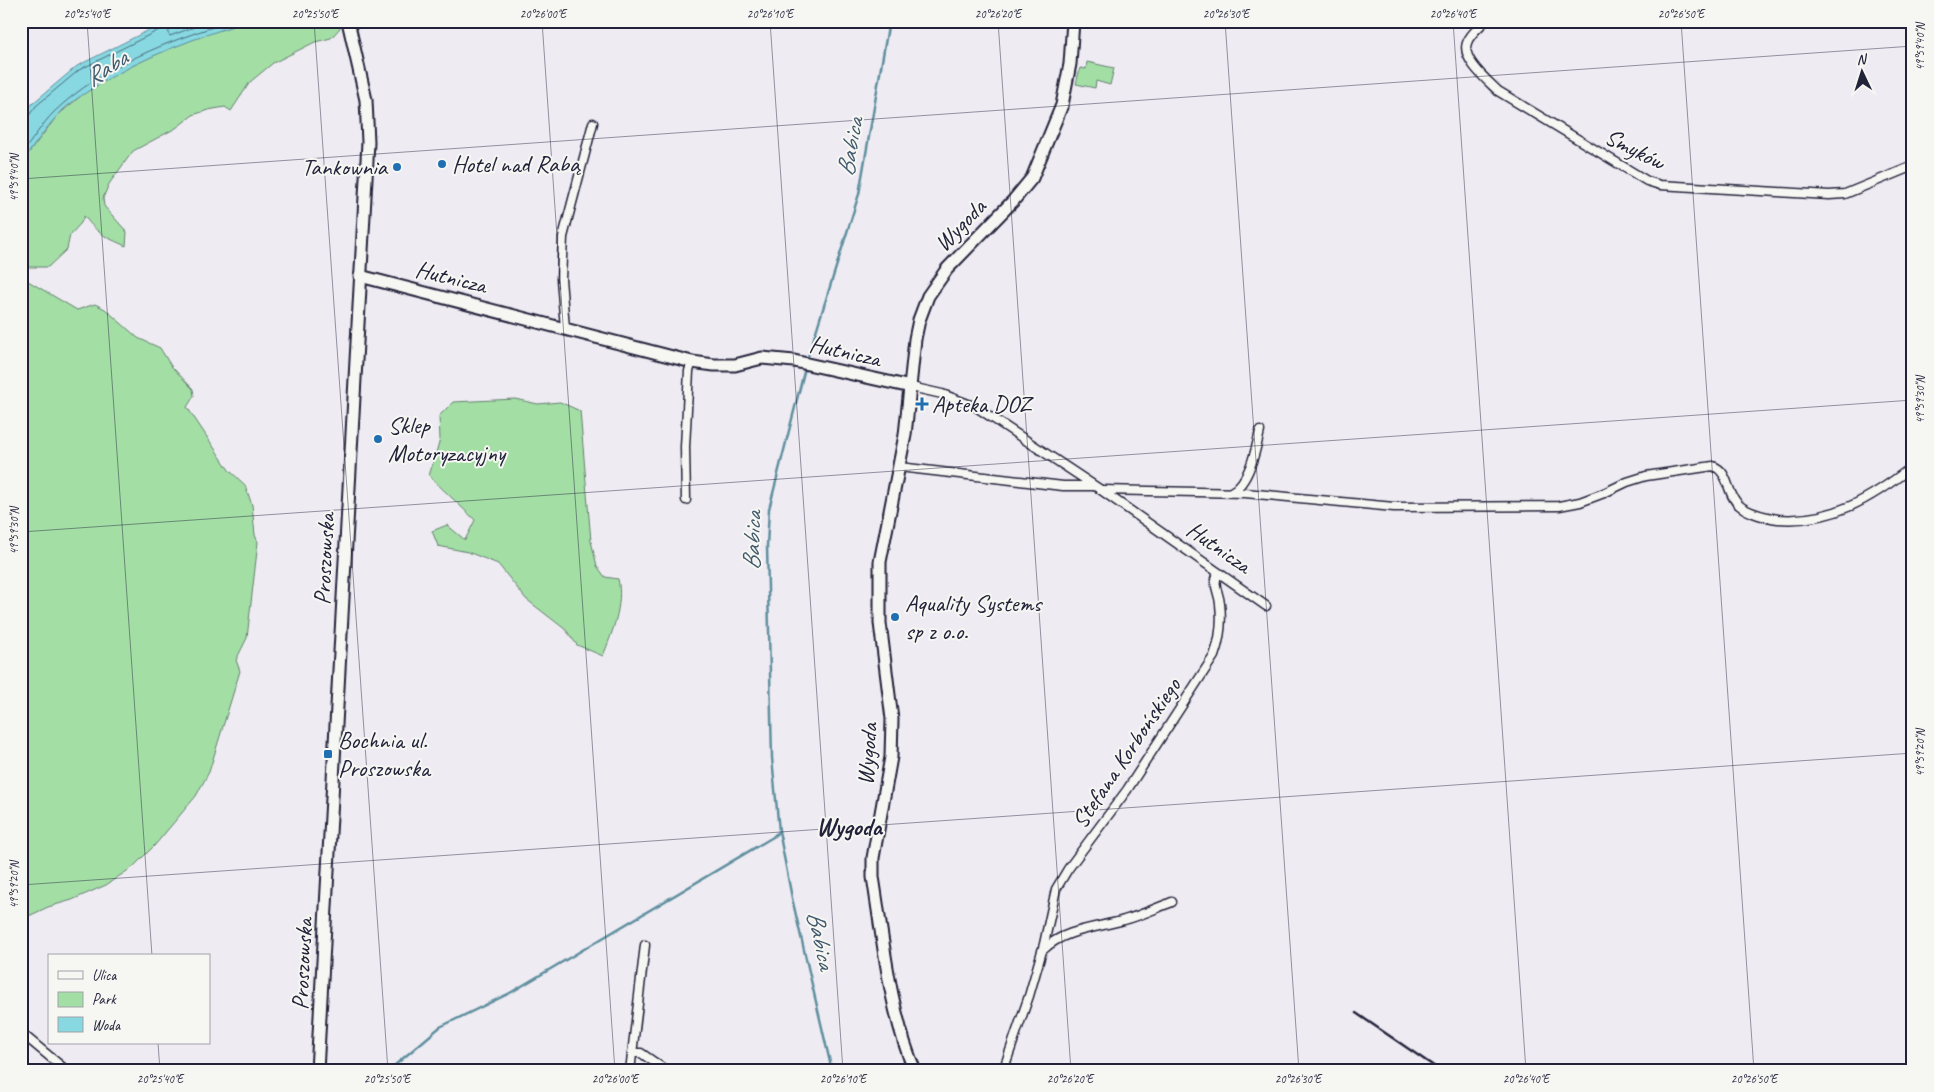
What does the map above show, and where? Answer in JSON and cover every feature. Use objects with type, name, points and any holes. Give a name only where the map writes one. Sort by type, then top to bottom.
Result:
[{"type":"street","name":"Proszowska","points":[[317,1071],[368,125],[364,85],[348,21]]},
{"type":"street","name":"Wygoda","points":[[915,1071],[904,1047],[896,1012],[874,877],[873,858],[891,757],[892,719],[880,623],[880,562],[899,467],[919,320],[928,296],[946,268],[1013,201],[1032,178],[1062,105],[1070,64],[1073,21]]},
{"type":"street","name":"Smyków","points":[[1485,21],[1467,41],[1466,49],[1479,74],[1498,91],[1647,181],[1660,185],[1829,195],[1845,194],[1913,166]]},
{"type":"street","points":[[565,328],[561,279],[563,237],[593,123]]},
{"type":"street","name":"Hutnicza","points":[[360,276],[692,362],[735,365],[762,358],[794,362],[942,394],[976,407],[1100,490],[1266,606]]},
{"type":"street","points":[[686,500],[685,446],[689,371],[692,362]]},
{"type":"street","points":[[1229,493],[1236,490],[1241,484],[1254,458],[1260,431]]},
{"type":"street","points":[[1100,490],[1269,495],[1394,506],[1559,506],[1580,502],[1646,476],[1713,466],[1723,472],[1731,496],[1744,509],[1771,518],[1795,520],[1830,515],[1854,505],[1894,481],[1913,466]]},
{"type":"street","points":[[899,467],[1063,486],[1093,486]]},
{"type":"street","name":"Stefana Korbońskiego","points":[[1003,1071],[1029,996],[1056,889],[1068,869],[1127,790],[1214,656],[1220,640],[1220,603],[1214,581],[1218,573]]},
{"type":"street","points":[[1042,950],[1058,938],[1126,920],[1172,902]]},
{"type":"street","points":[[630,1071],[645,945]]},
{"type":"street","points":[[23,1036],[67,1071]]},
{"type":"street","points":[[632,1052],[640,1053],[667,1071]]},
{"type":"green space","points":[[249,21],[340,21],[340,28],[331,38],[315,42],[273,63],[250,82],[231,111],[225,107],[193,115],[176,128],[133,151],[109,184],[103,198],[104,206],[127,232],[126,246],[102,234],[84,216],[81,223],[70,235],[67,249],[48,267],[29,267],[21,264],[21,163],[57,116],[83,94],[119,72],[168,49]]},
{"type":"green space","points":[[1087,62],[1114,68],[1110,85],[1096,81],[1095,88],[1076,84],[1080,68],[1086,69]]},
{"type":"green space","points":[[21,275],[77,310],[95,304],[105,309],[138,338],[160,348],[171,366],[193,389],[194,396],[187,407],[229,470],[245,485],[252,505],[255,535],[258,542],[247,638],[236,660],[240,671],[209,772],[196,796],[155,845],[133,867],[106,885],[72,900],[48,907],[31,915],[21,916]]},
{"type":"green space","points":[[515,399],[538,404],[560,402],[580,411],[591,541],[597,566],[605,577],[618,579],[619,589],[616,618],[603,656],[577,645],[566,630],[526,599],[498,564],[468,552],[438,546],[432,531],[447,525],[465,540],[475,520],[429,476],[440,439],[439,416],[453,402]]},
{"type":"water","name":"Raba","points":[[167,21],[249,21],[153,56],[98,85],[60,112],[21,163],[21,117],[33,103],[77,66]]},
{"type":"waterway","name":"Babica","points":[[807,360],[859,194],[889,21]]},
{"type":"waterway","name":"Babica","points":[[805,368],[769,509],[767,546],[772,758],[779,831],[792,898],[832,1071]]},
{"type":"waterway","points":[[388,1071],[440,1027],[510,993],[773,837],[779,831]]},
{"type":"railway","points":[[1356,1013],[1441,1071]]},
{"type":"place","name":"Hotel nad Rabą","points":[[442,164]]},
{"type":"place","name":"Tankownia","points":[[397,167]]},
{"type":"place","name":"Apteka DOZ","points":[[922,404]]},
{"type":"place","name":"Sklep Motoryzacyjny","points":[[378,439]]},
{"type":"place","name":"Aquality Systems sp z o.o.","points":[[895,617]]},
{"type":"place","name":"Bochnia ul. Proszowska","points":[[328,754]]},
{"type":"district","name":"Wygoda","points":[[849,827]]}]
